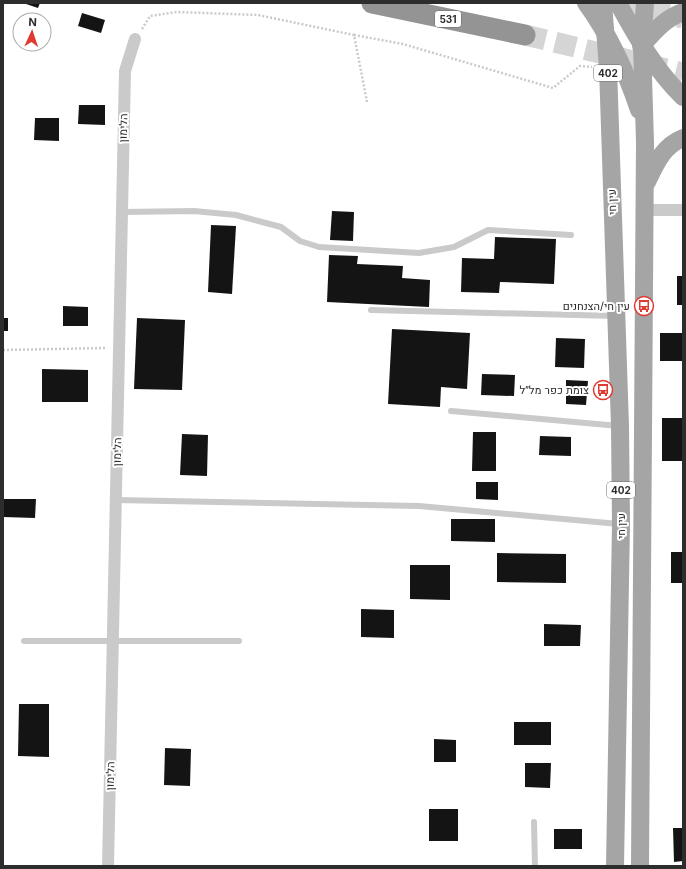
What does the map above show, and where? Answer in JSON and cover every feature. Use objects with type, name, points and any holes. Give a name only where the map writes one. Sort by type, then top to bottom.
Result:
[{"type":"highway","name":"531","points":[[372,3],[525,35]]},
{"type":"main road","points":[[586,3],[605,31]]},
{"type":"main road","name":"402","points":[[603,3],[605,31],[615,66]]},
{"type":"main road","points":[[618,3],[642,45],[659,69],[683,97]]},
{"type":"main road","name":"402","points":[[645,3],[642,45],[645,126]]},
{"type":"main road","points":[[645,126],[615,66],[642,45],[654,30],[667,19],[683,12]]},
{"type":"main road","name":"עין חי","points":[[615,66],[608,93],[620,426],[621,524],[615,866]]},
{"type":"main road","name":"עין חי","points":[[640,866],[643,210],[645,126]]},
{"type":"main road","points":[[644,188],[659,156],[673,142],[683,138]]},
{"type":"street","name":"הלימון","points":[[108,866],[125,71],[135,39]]},
{"type":"street","points":[[643,210],[683,210]]},
{"type":"lane","points":[[122,212],[194,211],[236,215],[281,227],[300,241],[319,247],[419,253],[454,247],[488,230],[571,235]]},
{"type":"lane","points":[[371,310],[616,316]]},
{"type":"lane","points":[[451,411],[620,426]]},
{"type":"lane","points":[[116,500],[419,506],[621,524]]},
{"type":"lane","points":[[24,641],[239,641]]},
{"type":"lane","points":[[534,822],[535,866]]},
{"type":"path","points":[[135,39],[150,16],[177,12],[258,15],[403,44],[553,88],[580,66],[615,66]]},
{"type":"path","points":[[354,35],[367,102]]},
{"type":"path","points":[[3,350],[119,348]]},
{"type":"building","points":[[23,3],[40,3],[38,8]]},
{"type":"building","points":[[82,13],[105,20],[101,33],[78,26]]},
{"type":"building","points":[[79,105],[105,105],[105,125],[78,124]]},
{"type":"building","points":[[35,118],[59,118],[59,141],[34,140]]},
{"type":"building","points":[[332,211],[354,212],[353,241],[330,240]]},
{"type":"building","points":[[211,225],[236,226],[232,294],[208,292]]},
{"type":"building","points":[[495,237],[556,239],[554,284],[500,282],[499,293],[461,292],[462,258],[494,259]]},
{"type":"building","points":[[329,255],[358,256],[357,264],[403,266],[402,278],[430,280],[429,307],[327,302]]},
{"type":"building","points":[[677,276],[683,276],[683,305],[677,305]]},
{"type":"building","points":[[63,306],[88,307],[88,326],[63,326]]},
{"type":"building","points":[[3,318],[8,318],[8,331],[3,331]]},
{"type":"building","points":[[137,318],[185,320],[182,390],[134,389]]},
{"type":"building","points":[[392,329],[470,333],[467,389],[441,387],[440,407],[388,404]]},
{"type":"building","points":[[660,333],[683,333],[683,361],[660,361]]},
{"type":"building","points":[[556,338],[585,339],[584,368],[555,367]]},
{"type":"building","points":[[42,369],[88,370],[88,402],[42,402]]},
{"type":"building","points":[[482,374],[515,375],[514,396],[481,395]]},
{"type":"building","points":[[566,380],[588,381],[586,405],[566,404]]},
{"type":"building","points":[[662,418],[683,418],[683,461],[662,461]]},
{"type":"building","points":[[473,432],[496,432],[496,471],[472,471]]},
{"type":"building","points":[[182,434],[208,435],[207,476],[180,475]]},
{"type":"building","points":[[540,436],[571,437],[571,456],[539,455]]},
{"type":"building","points":[[476,482],[498,482],[498,500],[476,499]]},
{"type":"building","points":[[3,499],[36,499],[35,518],[3,517]]},
{"type":"building","points":[[451,519],[495,519],[495,542],[451,541]]},
{"type":"building","points":[[671,552],[683,552],[683,583],[671,583]]},
{"type":"building","points":[[497,553],[566,554],[566,583],[497,582]]},
{"type":"building","points":[[410,565],[450,565],[450,600],[410,599]]},
{"type":"building","points":[[361,609],[394,610],[394,638],[361,637]]},
{"type":"building","points":[[544,624],[581,625],[580,646],[544,646]]},
{"type":"building","points":[[19,704],[49,704],[49,757],[18,756]]},
{"type":"building","points":[[514,722],[551,722],[551,745],[514,745]]},
{"type":"building","points":[[434,739],[456,740],[456,762],[434,762]]},
{"type":"building","points":[[165,748],[191,749],[190,786],[164,785]]},
{"type":"building","points":[[525,763],[551,763],[550,788],[525,787]]},
{"type":"building","points":[[429,809],[458,809],[458,841],[429,841]]},
{"type":"building","points":[[673,828],[683,828],[683,861],[674,862]]},
{"type":"building","points":[[554,829],[582,829],[582,849],[554,849]]},
{"type":"tunnel","points":[[618,3],[683,18]]},
{"type":"tunnel","points":[[525,35],[683,73]]},
{"type":"place","name":"עין חי/הצנחנים","points":[[644,306]]},
{"type":"place","name":"צומת כפר מל״ל","points":[[603,390]]}]
